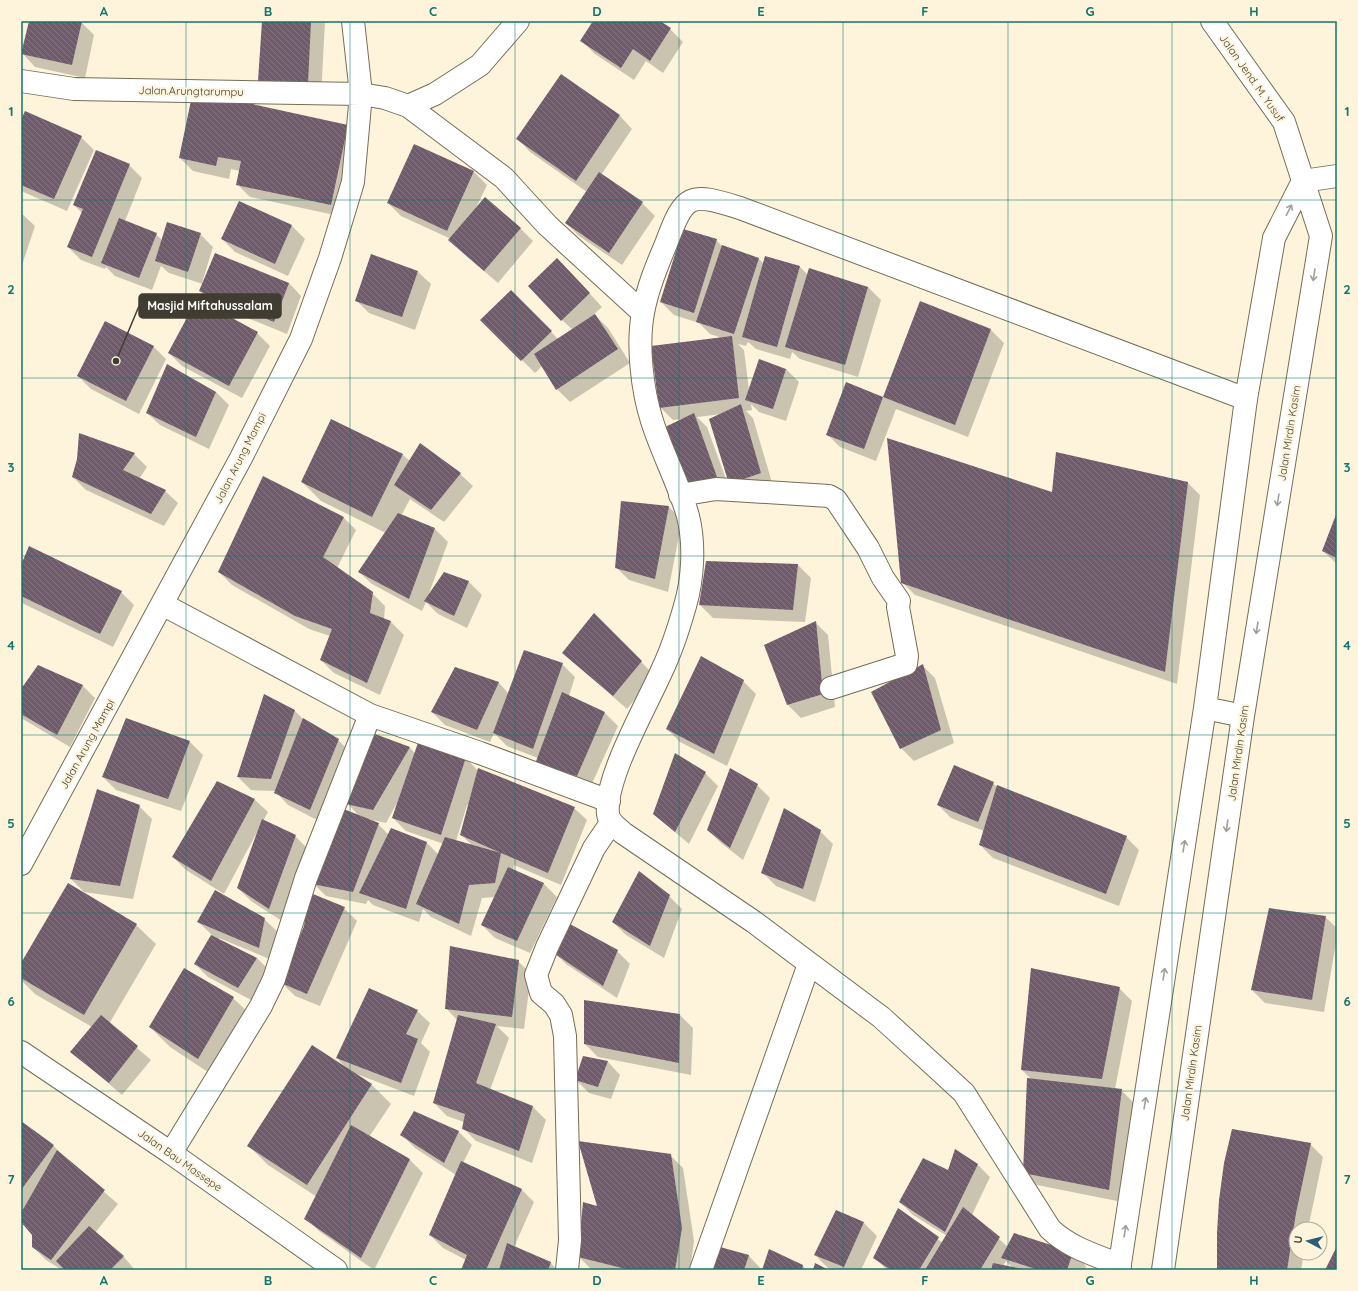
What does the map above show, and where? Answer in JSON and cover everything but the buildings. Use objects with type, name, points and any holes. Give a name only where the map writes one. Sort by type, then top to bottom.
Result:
[{"type":"main road","name":"Jalan Arung Mampi","points":[[21,864],[241,458],[300,339],[330,258],[353,182],[361,94],[353,21]]},
{"type":"main road","points":[[408,106],[435,94],[480,65],[518,21]]},
{"type":"main road","name":"Jalan Jend. M. Yusuf","points":[[1212,21],[1284,122],[1321,236]]},
{"type":"main road","name":"Jalan.Arungtarumpu","points":[[21,81],[74,89],[361,94],[384,98],[408,106],[504,178],[547,225],[642,313]]},
{"type":"main road","points":[[162,604],[370,715],[480,753],[610,812],[623,833],[754,922],[881,1017],[964,1093],[1050,1229],[1061,1239],[1081,1250],[1120,1267],[1205,708],[1246,399],[1274,238],[1303,181],[1337,176]]},
{"type":"main road","points":[[567,1270],[570,1240],[565,1036],[561,1015],[554,1004],[541,993],[536,975],[547,946],[610,812],[612,783],[620,761],[665,666],[685,605],[690,573],[692,542],[688,516],[651,420],[644,385],[641,350],[642,313],[657,266],[676,216],[685,204],[696,198],[709,198],[740,208],[1246,399]]},
{"type":"main road","name":"Jalan Mirdin Kasim","points":[[1163,1270],[1243,716],[1321,236]]},
{"type":"main road","points":[[680,495],[716,489],[829,496],[836,500],[868,548],[883,578],[899,601],[898,607],[907,656],[906,664],[831,688]]},
{"type":"main road","points":[[1205,708],[1243,716]]},
{"type":"main road","points":[[171,1153],[261,1006],[274,978],[306,878],[370,715]]},
{"type":"main road","points":[[701,1270],[809,964]]},
{"type":"main road","name":"Jalan Bau Massepe","points":[[21,1052],[171,1153],[336,1270]]},
{"type":"place","name":"Masjid Miftahussalam","points":[[116,361]]}]
